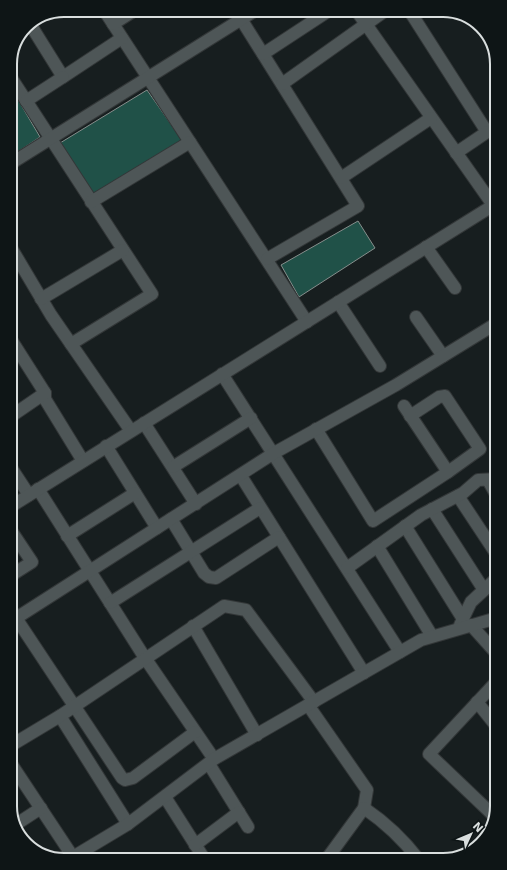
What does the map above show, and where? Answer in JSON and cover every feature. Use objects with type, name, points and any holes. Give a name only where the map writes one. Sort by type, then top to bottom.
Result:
[{"type":"street","points":[[108,17],[307,322]]},
{"type":"street","points":[[113,24],[124,17]]},
{"type":"street","points":[[17,160],[244,17]]},
{"type":"street","points":[[263,54],[319,17]]},
{"type":"street","points":[[360,17],[456,154],[490,198]]},
{"type":"street","points":[[282,84],[376,17]]},
{"type":"street","points":[[414,17],[490,127]]},
{"type":"street","points":[[241,19],[358,206],[267,259]]},
{"type":"street","points":[[33,29],[63,77]]},
{"type":"street","points":[[26,101],[122,38]]},
{"type":"street","points":[[17,87],[152,294],[71,344]]},
{"type":"street","points":[[341,178],[431,118]]},
{"type":"street","points":[[456,154],[490,131]]},
{"type":"street","points":[[91,202],[190,142]]},
{"type":"street","points":[[17,503],[490,207]]},
{"type":"street","points":[[426,247],[455,288]]},
{"type":"street","points":[[41,299],[123,250]]},
{"type":"street","points":[[17,258],[41,299],[131,431]]},
{"type":"street","points":[[338,302],[380,366]]},
{"type":"street","points":[[416,317],[443,356]]},
{"type":"street","points":[[17,618],[241,476],[274,453],[396,385],[490,327]]},
{"type":"street","points":[[17,349],[45,393],[45,399],[83,461]]},
{"type":"street","points":[[222,374],[400,652]]},
{"type":"street","points":[[17,412],[45,393]]},
{"type":"street","points":[[316,429],[373,521],[480,450],[445,396],[439,397],[410,416]]},
{"type":"street","points":[[404,406],[448,472]]},
{"type":"street","points":[[173,468],[251,418]]},
{"type":"street","points":[[144,423],[196,504]]},
{"type":"street","points":[[106,446],[157,528]]},
{"type":"street","points":[[17,474],[34,492],[67,536],[145,658],[196,732],[248,827]]},
{"type":"street","points":[[241,476],[364,672]]},
{"type":"street","points":[[347,568],[405,526],[432,509],[458,496],[478,480],[490,480]]},
{"type":"street","points":[[67,536],[135,493]]},
{"type":"street","points":[[458,496],[490,544]]},
{"type":"street","points":[[110,603],[260,508]]},
{"type":"street","points":[[432,509],[484,590]]},
{"type":"street","points":[[171,519],[204,573],[209,577],[216,578],[279,537]]},
{"type":"street","points":[[405,526],[464,624],[490,648]]},
{"type":"street","points":[[17,540],[32,562],[17,572]]},
{"type":"street","points":[[378,546],[432,636]]},
{"type":"street","points":[[464,624],[471,602],[490,584]]},
{"type":"street","points":[[17,742],[60,716],[224,606],[246,610],[311,704],[367,790],[364,808],[331,853]]},
{"type":"street","points":[[82,853],[128,824],[212,762],[364,672],[421,640],[464,624],[490,619]]},
{"type":"street","points":[[17,626],[74,706],[122,778],[125,780],[133,778],[196,732]]},
{"type":"street","points":[[193,626],[257,735]]},
{"type":"street","points":[[490,688],[429,754],[490,812]]},
{"type":"street","points":[[477,702],[490,718]]},
{"type":"street","points":[[60,716],[128,824]]},
{"type":"street","points":[[17,772],[68,853]]},
{"type":"street","points":[[165,797],[200,853]]},
{"type":"street","points":[[20,821],[41,808]]},
{"type":"street","points":[[364,808],[386,822],[414,853]]},
{"type":"street","points":[[195,845],[239,812]]},
{"type":"building","points":[[147,90],[182,140],[91,196],[60,143]]},
{"type":"building","points":[[17,98],[40,137],[17,152]]},
{"type":"building","points":[[358,221],[375,248],[299,297],[281,265]]}]
